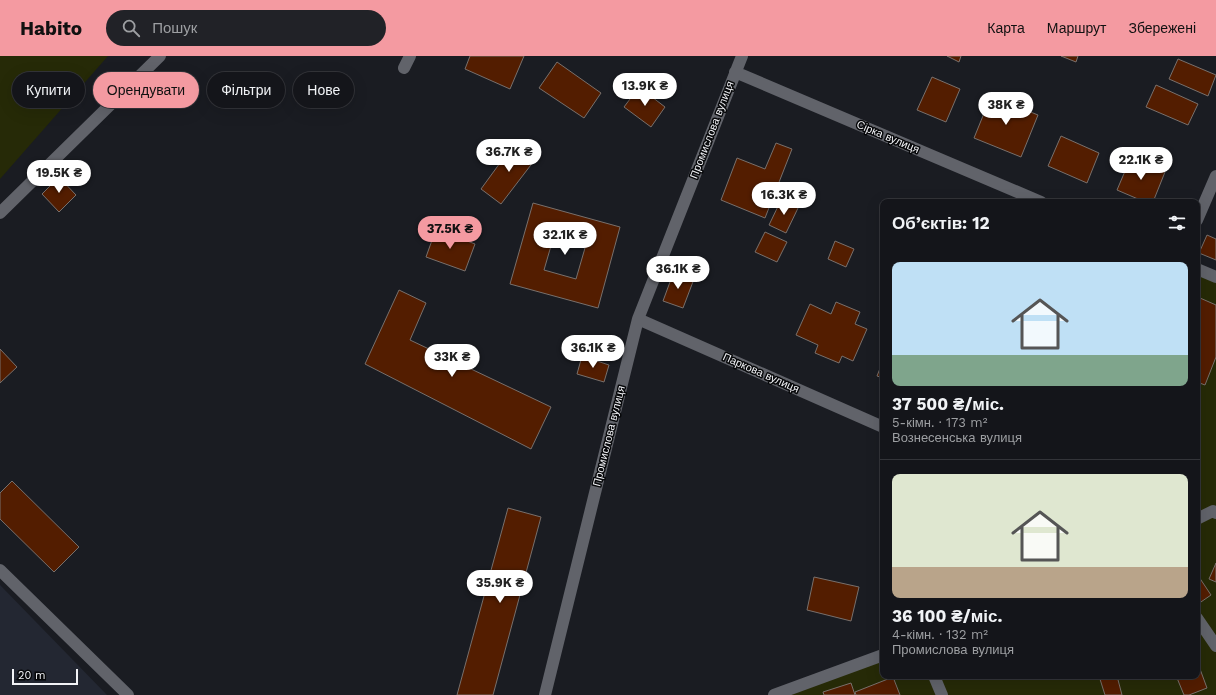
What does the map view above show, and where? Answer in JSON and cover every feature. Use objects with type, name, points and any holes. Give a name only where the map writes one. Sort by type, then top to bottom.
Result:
[{"type":"street","points":[[0,213],[160,56]]},
{"type":"street","points":[[404,68],[410,56]]},
{"type":"street","name":"Промислова вулиця","points":[[545,695],[638,319],[742,56]]},
{"type":"street","name":"Сірка вулиця","points":[[735,72],[1035,199]]},
{"type":"street","points":[[1200,213],[1216,176]]},
{"type":"street","points":[[1200,269],[1216,277]]},
{"type":"street","name":"Паркова вулиця","points":[[638,319],[880,426]]},
{"type":"street","points":[[1200,518],[1214,512]]},
{"type":"street","points":[[0,570],[128,695]]},
{"type":"street","points":[[1200,622],[1216,646]]},
{"type":"street","points":[[774,695],[880,656]]},
{"type":"street","points":[[935,679],[942,695]]},
{"type":"shaded area","points":[[0,585],[107,695],[0,695]]},
{"type":"green space","points":[[0,56],[108,56],[85,82],[85,72],[12,72],[12,108],[62,108],[0,179]]},
{"type":"green space","points":[[1200,270],[1216,277],[1216,695],[774,695],[880,656],[880,679],[1200,679]]},
{"type":"building","points":[[470,56],[524,56],[510,89],[465,69]]},
{"type":"building","points":[[947,56],[961,56],[959,62]]},
{"type":"building","points":[[1061,56],[1078,56],[1076,62]]},
{"type":"building","points":[[1178,59],[1216,75],[1208,96],[1169,79]]},
{"type":"building","points":[[557,62],[601,93],[584,118],[539,88]]},
{"type":"building","points":[[932,77],[960,89],[946,122],[917,110]]},
{"type":"building","points":[[1156,85],[1198,104],[1188,125],[1146,107]]},
{"type":"building","points":[[639,87],[665,107],[651,127],[624,107]]},
{"type":"building","points":[[991,96],[1038,115],[1021,157],[974,138]]},
{"type":"building","points":[[1061,136],[1099,153],[1087,183],[1048,166]]},
{"type":"building","points":[[516,141],[537,157],[501,204],[481,189]]},
{"type":"building","points":[[776,143],[792,149],[765,218],[721,200],[737,158],[765,169]]},
{"type":"building","points":[[1131,157],[1165,172],[1154,199],[1138,199],[1117,190]]},
{"type":"building","points":[[59,177],[76,195],[59,212],[42,194]]},
{"type":"building","points":[[782,198],[799,206],[786,233],[769,225]]},
{"type":"building","points":[[533,203],[620,227],[598,308],[510,284]],"holes":[[[553,239],[585,248],[576,279],[544,270]]]},
{"type":"building","points":[[436,229],[475,244],[465,271],[426,257]]},
{"type":"building","points":[[765,232],[787,242],[777,262],[755,252]]},
{"type":"building","points":[[1207,235],[1216,239],[1216,260],[1200,253]]},
{"type":"building","points":[[835,241],[854,249],[846,267],[828,259]]},
{"type":"building","points":[[674,271],[694,279],[683,308],[663,301]]},
{"type":"building","points":[[399,290],[426,303],[410,340],[551,407],[531,449],[365,364]]},
{"type":"building","points":[[1200,298],[1216,305],[1216,357],[1205,385],[1200,383]]},
{"type":"building","points":[[836,302],[860,312],[855,324],[867,329],[853,361],[842,356],[839,363],[815,353],[818,345],[796,335],[810,304],[831,314]]},
{"type":"building","points":[[0,349],[17,367],[0,383]]},
{"type":"building","points":[[582,356],[609,365],[604,382],[577,374]]},
{"type":"building","points":[[880,368],[880,377],[877,376]]},
{"type":"building","points":[[12,481],[79,547],[54,572],[0,519],[0,493]]},
{"type":"building","points":[[508,508],[541,517],[493,695],[457,695]]},
{"type":"building","points":[[1216,563],[1216,582],[1209,579]]},
{"type":"building","points":[[814,577],[859,587],[851,621],[807,610]]},
{"type":"building","points":[[1200,578],[1211,595],[1200,603]]},
{"type":"building","points":[[1200,669],[1207,688],[1189,695],[1184,695],[1177,679],[1200,679]]},
{"type":"building","points":[[888,679],[894,679],[900,695],[856,695],[855,692]]},
{"type":"building","points":[[1100,679],[1118,679],[1122,695],[1105,695]]},
{"type":"building","points":[[851,683],[855,695],[824,695],[823,692]]}]
